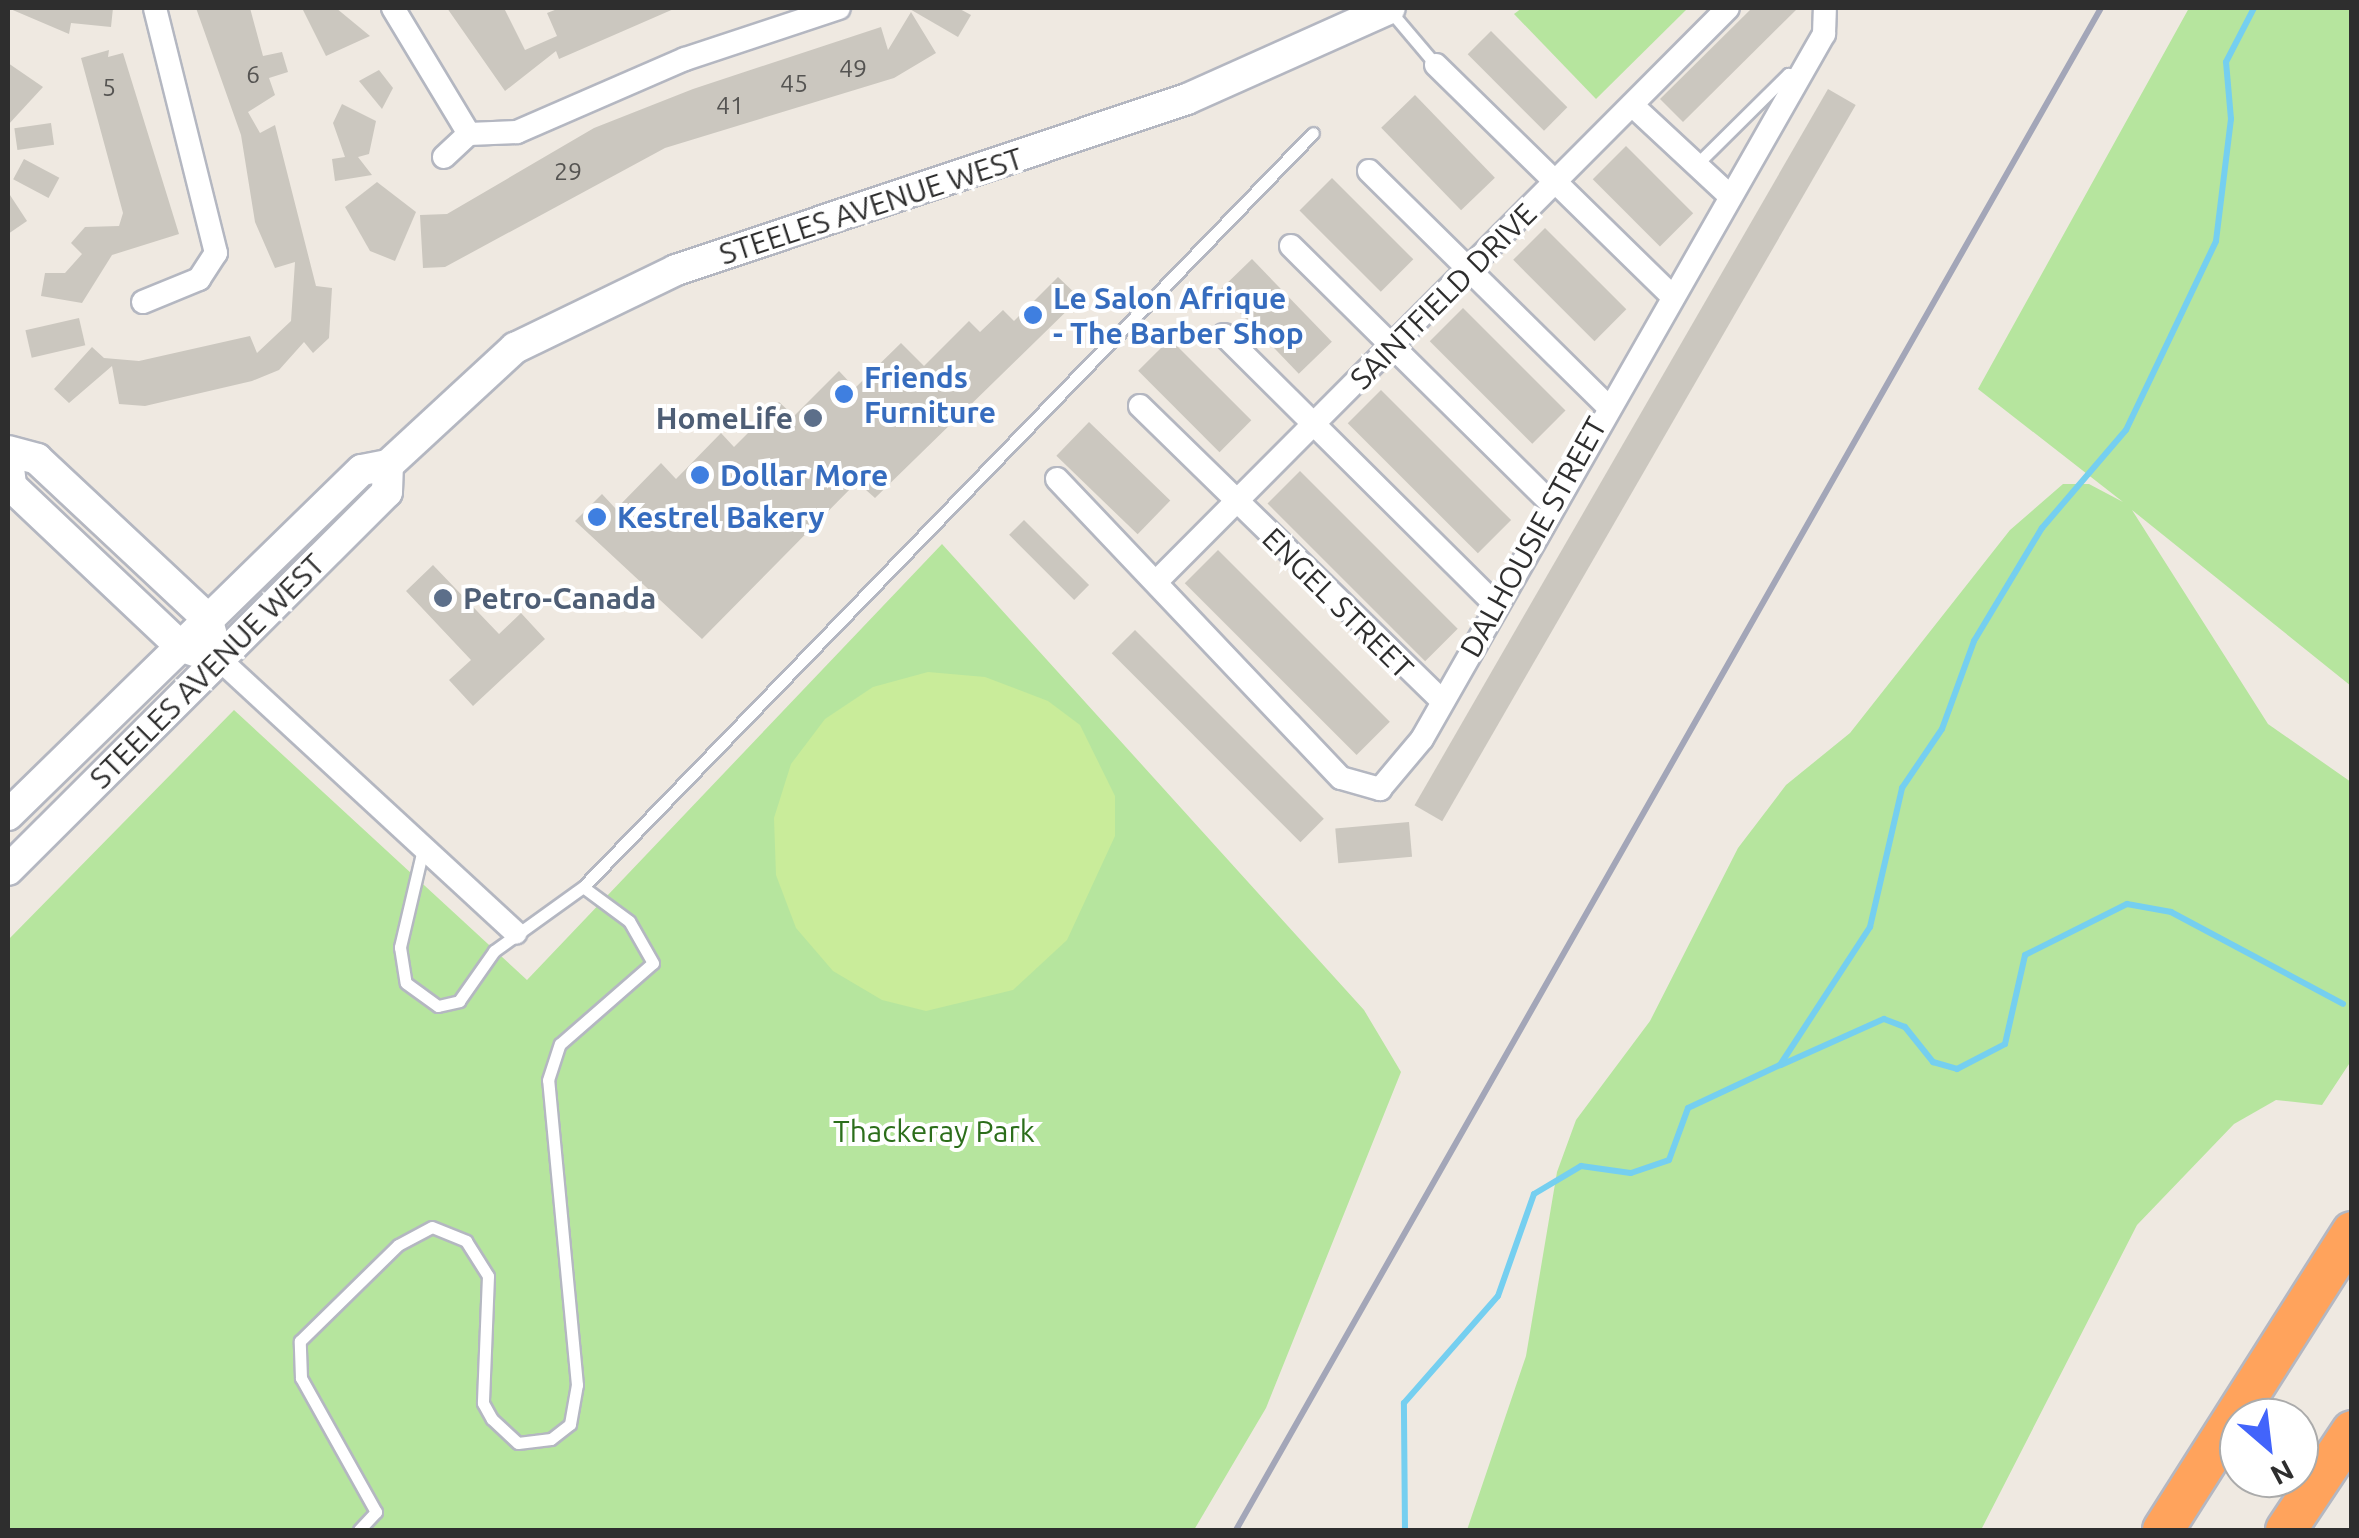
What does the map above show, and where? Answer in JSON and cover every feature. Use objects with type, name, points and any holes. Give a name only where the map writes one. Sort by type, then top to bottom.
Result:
[{"type":"highway","points":[[2163,1530],[2352,1232]]},
{"type":"highway","points":[[2286,1530],[2352,1431]]},
{"type":"main road","name":"STEELES AVENUE WEST","points":[[8,815],[362,470],[388,464],[516,348],[596,302],[1187,99],[1389,8]]},
{"type":"main road","points":[[8,451],[37,459],[207,618],[218,658]]},
{"type":"main road","points":[[8,460],[11,486],[180,646],[218,658]]},
{"type":"main road","name":"STEELES AVENUE WEST","points":[[8,870],[386,492],[388,464]]},
{"type":"street","points":[[143,302],[200,279],[216,253],[155,8]]},
{"type":"street","points":[[393,8],[469,134]]},
{"type":"street","points":[[444,157],[469,134],[518,132],[668,65],[839,8]]},
{"type":"street","name":"SAINTFIELD DRIVE","points":[[1156,582],[1728,8]]},
{"type":"street","name":"DALHOUSIE STREET","points":[[1156,582],[1361,790],[1396,778],[1551,502],[1824,34],[1824,8]]},
{"type":"street","points":[[1436,66],[1671,295]]},
{"type":"street","points":[[1632,105],[1729,195]]},
{"type":"street","points":[[1369,171],[1607,406]]},
{"type":"street","points":[[1291,246],[1551,502]]},
{"type":"street","points":[[1224,335],[1496,605]]},
{"type":"street","name":"ENGEL STREET","points":[[1140,406],[1441,700]]},
{"type":"street","points":[[1057,479],[1156,582]]},
{"type":"street","points":[[218,658],[516,933]]},
{"type":"lane","points":[[1389,8],[1436,66]]},
{"type":"lane","points":[[1695,166],[1788,74],[1798,76]]},
{"type":"lane","points":[[424,845],[400,947],[418,999],[458,1001],[516,933],[584,887],[1313,134]]},
{"type":"lane","points":[[359,1530],[376,1512],[301,1378],[300,1341],[398,1245],[432,1227],[466,1241],[488,1276],[483,1402],[492,1418],[518,1443],[551,1440],[570,1424],[577,1385],[548,1080],[560,1044],[653,963],[629,922],[584,887]]},
{"type":"green space","points":[[1522,8],[1688,8],[1596,99],[1514,14]]},
{"type":"green space","points":[[2189,8],[2351,8],[2351,686],[2132,510],[2268,724],[2351,782],[2351,1061],[2322,1105],[2276,1100],[2234,1124],[2137,1225],[1981,1530],[1467,1530],[1526,1356],[1557,1172],[1576,1120],[1650,1021],[1738,848],[1786,785],[1850,733],[2010,530],[2063,484],[2089,484],[2123,502],[1978,389]]},
{"type":"green space","name":"Thackeray Park","points":[[942,544],[1364,1010],[1401,1072],[1266,1408],[1194,1530],[8,1530],[8,940],[234,710],[527,980]]},
{"type":"green space","points":[[928,672],[985,677],[1048,701],[1080,725],[1115,796],[1115,836],[1067,940],[1013,990],[926,1011],[882,1000],[833,971],[796,928],[776,875],[774,818],[791,764],[825,719],[873,687]]},
{"type":"building","points":[[8,8],[113,8],[111,27],[71,23],[69,34]]},
{"type":"building","points":[[196,8],[250,8],[263,56],[282,52],[288,72],[269,78],[275,95],[248,112],[260,133],[275,125],[316,286],[332,288],[329,338],[313,353],[304,342],[279,370],[252,381],[145,406],[119,404],[112,366],[69,403],[54,389],[92,347],[104,358],[139,361],[250,336],[257,353],[291,321],[295,262],[275,268],[255,222],[241,135]]},
{"type":"building","points":[[302,8],[336,8],[370,36],[326,56]]},
{"type":"building","points":[[447,8],[504,8],[525,50],[557,36],[547,13],[560,8],[676,8],[559,59],[556,51],[505,91]]},
{"type":"building","points":[[908,8],[958,8],[971,15],[958,37]]},
{"type":"building","points":[[1752,8],[1798,8],[1683,122],[1660,99]]},
{"type":"building","points":[[911,12],[936,53],[894,78],[665,148],[445,267],[423,268],[420,215],[447,214],[594,128],[693,89],[881,27],[888,50]]},
{"type":"building","points":[[1491,31],[1567,107],[1544,131],[1468,54]]},
{"type":"building","points":[[109,50],[108,57],[123,53],[179,234],[112,255],[82,303],[41,296],[45,273],[65,273],[82,254],[71,243],[85,227],[119,226],[123,213],[81,58]]},
{"type":"building","points":[[8,63],[43,87],[8,125]]},
{"type":"building","points":[[379,70],[393,88],[382,109],[359,81]]},
{"type":"building","points":[[1828,89],[1856,105],[1442,821],[1414,805]]},
{"type":"building","points":[[1415,95],[1495,178],[1461,210],[1381,128]]},
{"type":"building","points":[[342,104],[376,121],[369,154],[358,157],[372,175],[335,181],[332,159],[345,157],[333,123]]},
{"type":"building","points":[[51,123],[54,145],[17,150],[14,128]]},
{"type":"building","points":[[1626,146],[1693,213],[1660,246],[1593,179]]},
{"type":"building","points":[[24,159],[59,178],[49,198],[13,179]]},
{"type":"building","points":[[1332,178],[1413,259],[1381,292],[1299,211]]},
{"type":"building","points":[[377,182],[416,212],[395,261],[370,251],[345,207]]},
{"type":"building","points":[[8,192],[27,221],[8,234]]},
{"type":"building","points":[[1545,228],[1626,309],[1594,341],[1513,260]]},
{"type":"building","points":[[1252,259],[1332,342],[1299,374],[1219,291]]},
{"type":"building","points":[[1058,277],[1080,298],[875,498],[857,482],[702,639],[575,521],[602,494],[616,509],[661,463],[676,479],[721,433],[734,447],[779,402],[794,416],[839,371],[855,388],[901,343],[924,366],[969,321],[980,332],[1003,310],[1014,321]]},
{"type":"building","points":[[1463,308],[1566,411],[1532,444],[1430,341]]},
{"type":"building","points":[[79,318],[85,345],[32,358],[25,330]]},
{"type":"building","points":[[1170,339],[1251,420],[1219,452],[1138,371]]},
{"type":"building","points":[[1381,390],[1511,520],[1478,553],[1348,423]]},
{"type":"building","points":[[1089,422],[1170,500],[1138,534],[1056,456]]},
{"type":"building","points":[[1300,471],[1458,629],[1425,661],[1267,504]]},
{"type":"building","points":[[1024,520],[1089,585],[1074,600],[1009,535]]},
{"type":"building","points":[[1218,550],[1390,722],[1357,755],[1185,583]]},
{"type":"building","points":[[433,565],[499,634],[521,613],[545,639],[473,706],[449,680],[471,660],[406,591]]},
{"type":"building","points":[[1135,630],[1324,819],[1300,842],[1112,653]]},
{"type":"building","points":[[1409,822],[1412,857],[1338,863],[1335,828]]},
{"type":"waterway","points":[[1405,1530],[1404,1403],[1498,1296],[1534,1194],[1581,1166],[1631,1173],[1669,1160],[1688,1108],[1780,1065],[1870,927],[1902,788],[1942,729],[1974,641],[2042,528],[2126,430],[2216,241],[2231,119],[2226,62],[2254,8]]},
{"type":"waterway","points":[[1781,1065],[1884,1019],[1905,1027],[1933,1062],[1957,1069],[2005,1044],[2025,955],[2127,904],[2171,912],[2343,1004]]},
{"type":"railway","points":[[1236,1530],[2101,8]]},
{"type":"place","name":"Le Salon Afrique - The Barber Shop","points":[[1033,315]]},
{"type":"place","name":"Friends Furniture","points":[[844,394]]},
{"type":"place","name":"HomeLife","points":[[813,418]]},
{"type":"place","name":"Dollar More","points":[[700,475]]},
{"type":"place","name":"Kestrel Bakery","points":[[597,517]]},
{"type":"place","name":"Petro-Canada","points":[[443,598]]}]
